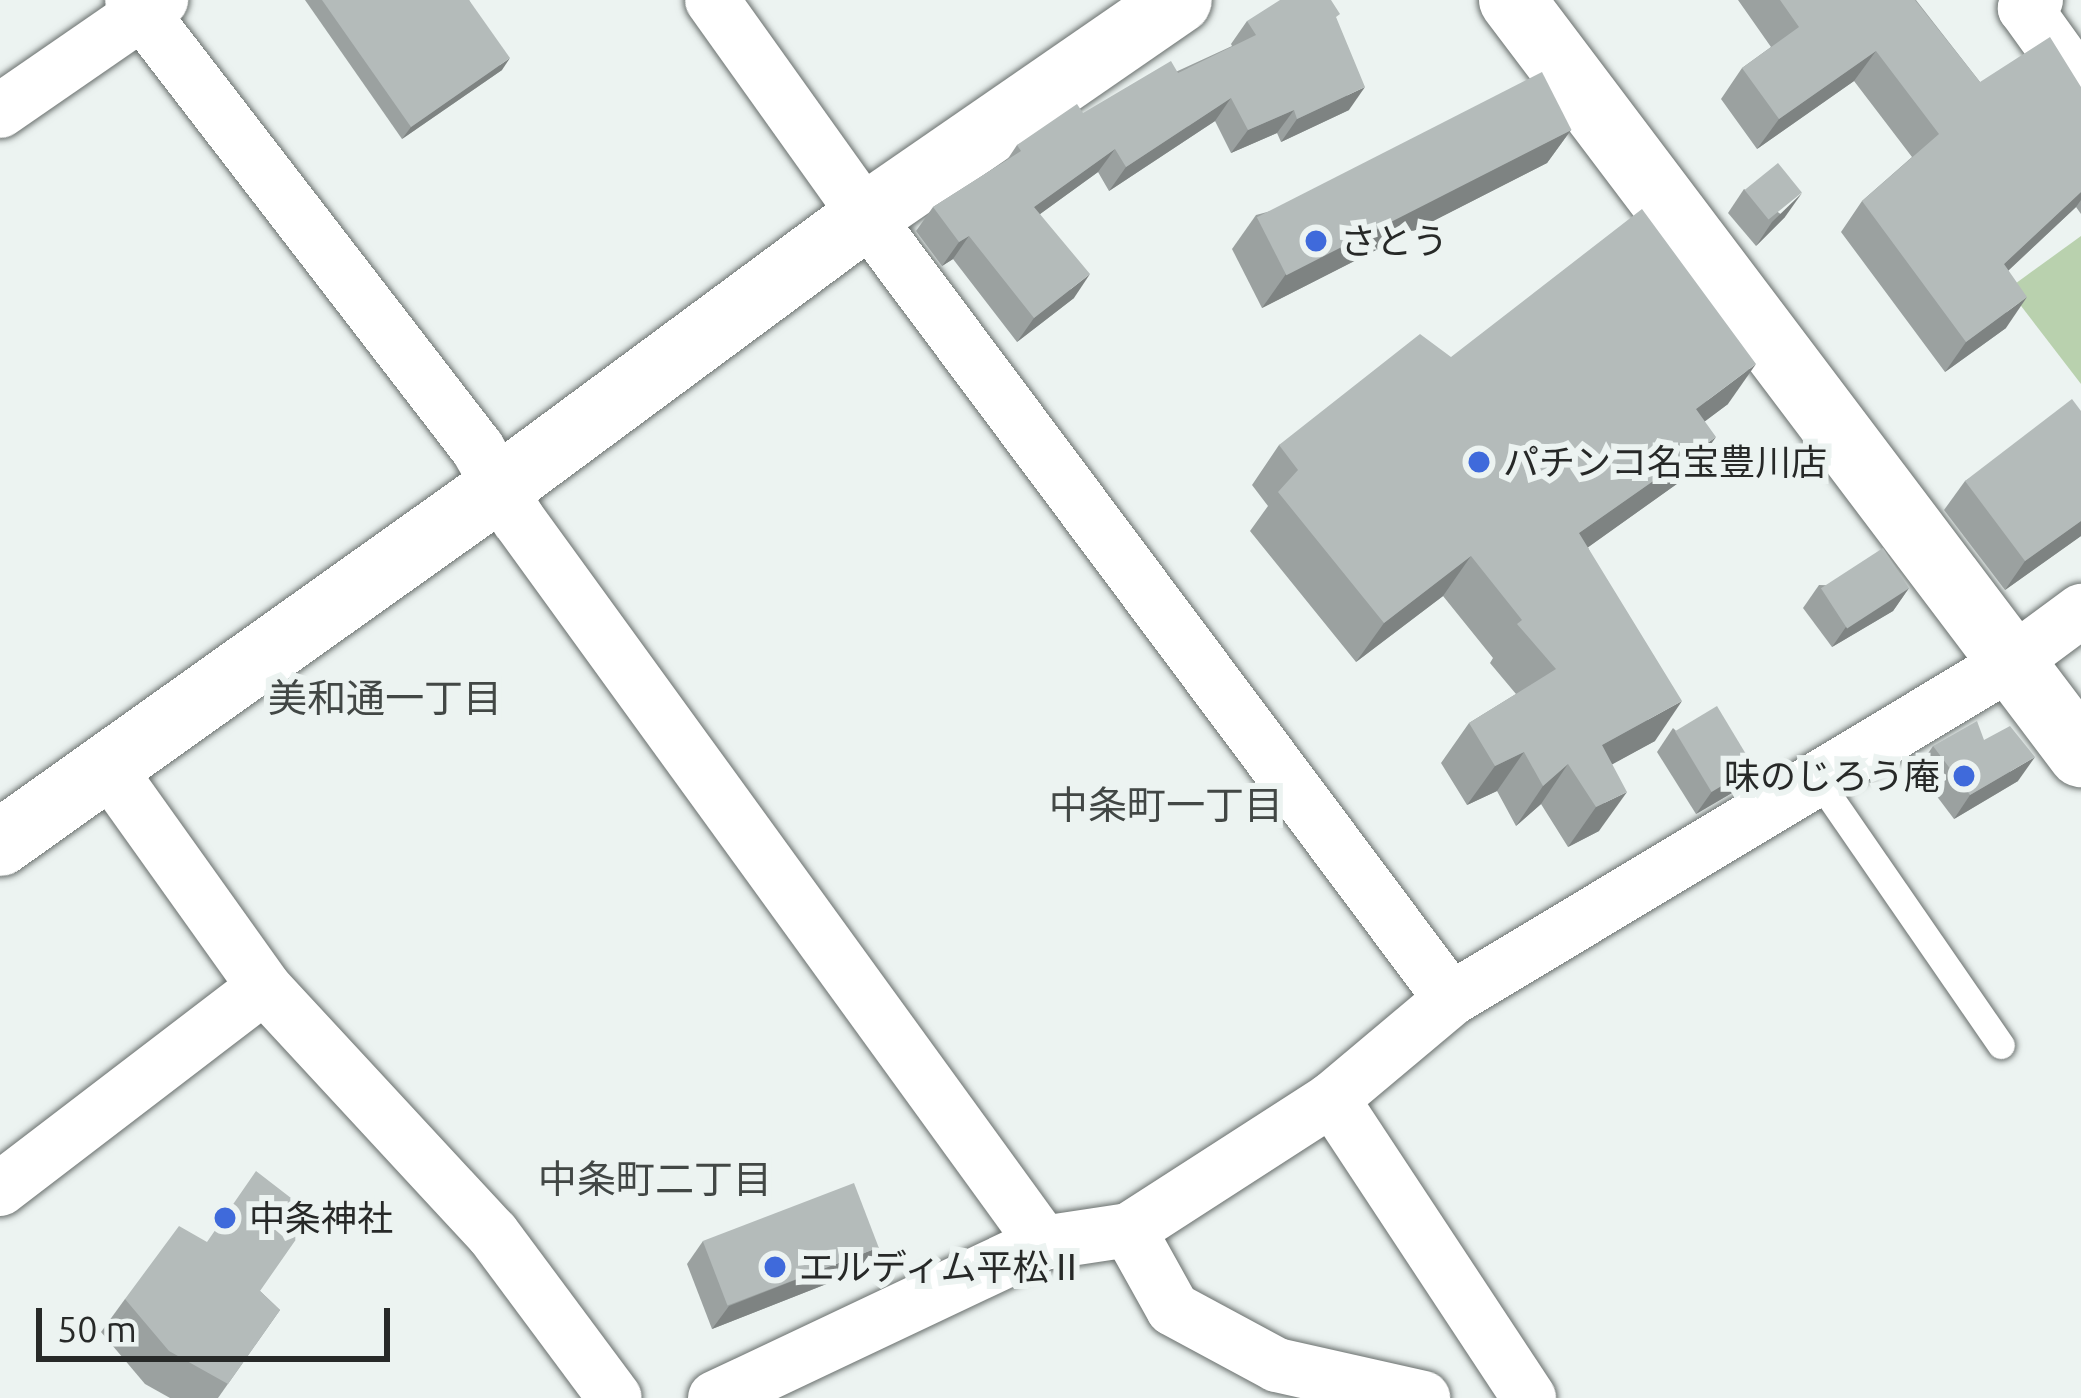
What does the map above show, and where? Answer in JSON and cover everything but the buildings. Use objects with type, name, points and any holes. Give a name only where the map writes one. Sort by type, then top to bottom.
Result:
[{"type":"street","points":[[712,0],[866,216],[1451,999]]},
{"type":"street","points":[[0,843],[500,487],[866,216],[1179,0]]},
{"type":"street","points":[[1512,0],[2081,754]]},
{"type":"street","points":[[2026,3],[2081,86]]},
{"type":"street","points":[[0,111],[145,4],[478,448],[500,487],[1043,1243]]},
{"type":"street","points":[[715,1398],[1043,1243],[1130,1230],[1331,1099],[1451,999],[2012,662],[2081,611]]},
{"type":"street","points":[[108,768],[264,987],[493,1234],[616,1398]]},
{"type":"street","points":[[0,1189],[264,987]]},
{"type":"street","points":[[1331,1099],[1529,1398]]},
{"type":"street","points":[[1130,1230],[1173,1309],[1277,1365],[1423,1398]]},
{"type":"lane","points":[[1818,780],[2002,1045]]},
{"type":"green space","points":[[2081,236],[2081,384],[2008,289]]},
{"type":"place","name":"さとう","points":[[1316,241]]},
{"type":"place","name":"パチンコ名宝豊川店","points":[[1479,462]]},
{"type":"place","name":"味のじろう庵","points":[[1964,776]]},
{"type":"place","name":"中条神社","points":[[225,1218]]},
{"type":"place","name":"エルディム平松Ⅱ","points":[[775,1267]]},
{"type":"district","name":"美和通一丁目","points":[[385,698]]},
{"type":"district","name":"中条町一丁目","points":[[1166,805]]},
{"type":"district","name":"中条町二丁目","points":[[655,1179]]}]
